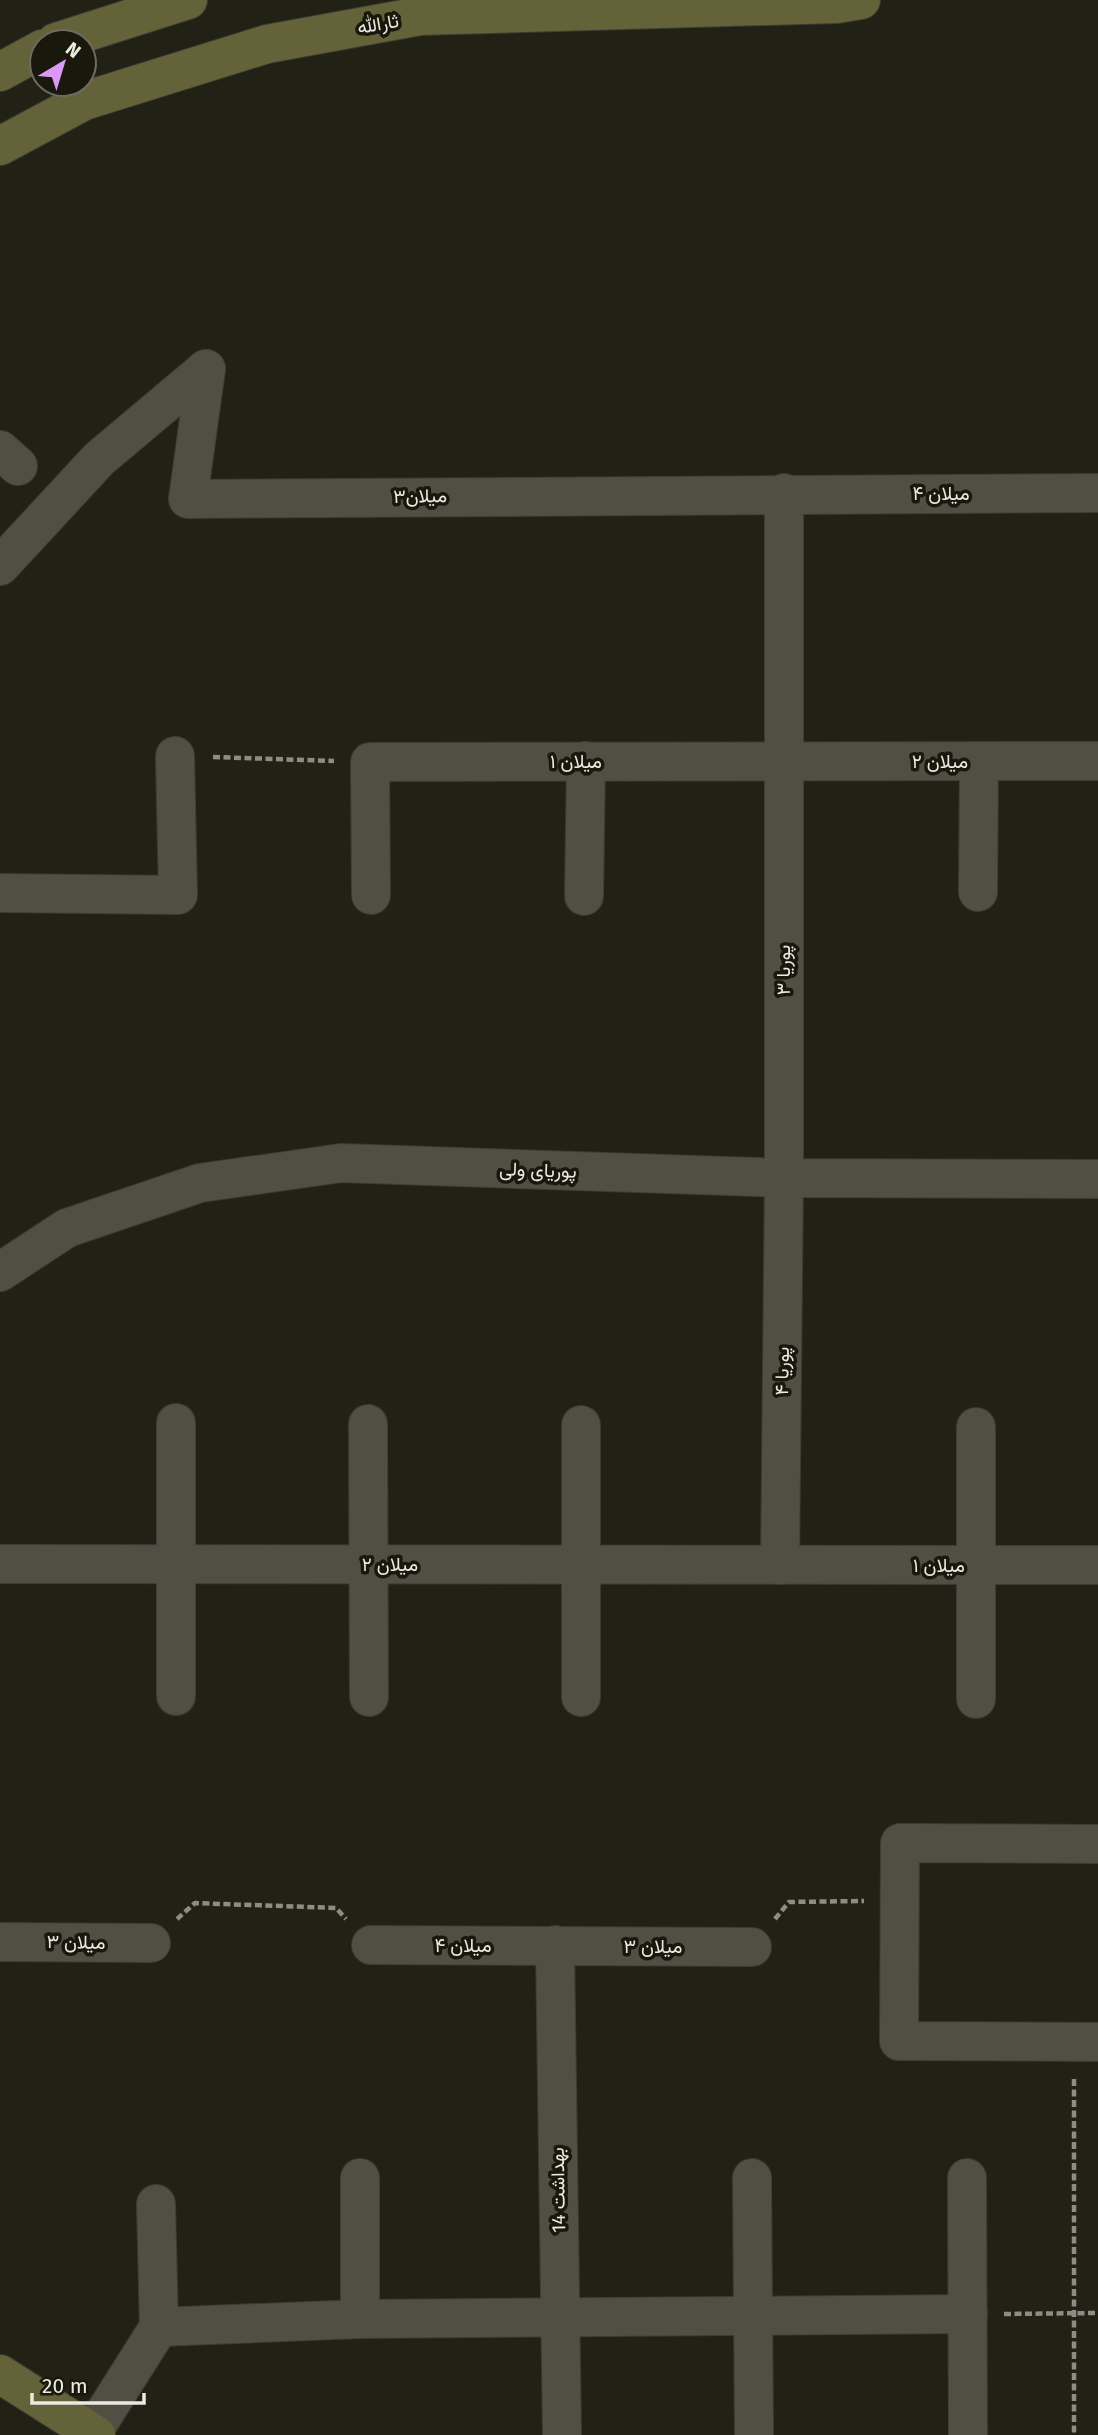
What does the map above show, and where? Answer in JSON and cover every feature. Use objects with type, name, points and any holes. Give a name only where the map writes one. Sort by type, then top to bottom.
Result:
[{"type":"main road","points":[[98,29],[188,0]]},
{"type":"main road","name":"ثارالله","points":[[0,146],[84,101],[267,44],[420,16],[547,4],[837,4],[861,0]]},
{"type":"main road","points":[[0,72],[28,57]]},
{"type":"main road","points":[[0,2374],[94,2434]]},
{"type":"street","name":"میلان۳","points":[[0,566],[99,459],[206,369],[188,499],[784,493]]},
{"type":"street","name":"میلان ۴","points":[[784,493],[1098,493]]},
{"type":"street","name":"پوریا ۳","points":[[784,493],[784,1178]]},
{"type":"street","points":[[0,893],[178,895],[175,756]]},
{"type":"street","points":[[584,896],[586,761]]},
{"type":"street","name":"میلان ۲","points":[[783,761],[1098,761]]},
{"type":"street","name":"میلان ۱","points":[[370,762],[783,761]]},
{"type":"street","points":[[978,892],[979,761]]},
{"type":"street","points":[[370,762],[371,895]]},
{"type":"street","name":"پوریای ولی","points":[[0,1272],[67,1228],[200,1183],[341,1163],[784,1178],[1098,1179]]},
{"type":"street","name":"پوریا ۴","points":[[780,1565],[784,1178]]},
{"type":"street","points":[[176,1423],[176,1696]]},
{"type":"street","points":[[368,1424],[369,1696]]},
{"type":"street","points":[[581,1425],[581,1697]]},
{"type":"street","points":[[976,1427],[976,1699]]},
{"type":"street","name":"میلان ۲","points":[[0,1564],[780,1565]]},
{"type":"street","name":"میلان ۱","points":[[780,1565],[1098,1566]]},
{"type":"street","points":[[1086,2042],[899,2041],[900,1843],[1098,1844]]},
{"type":"street","name":"میلان ۳","points":[[0,1942],[151,1943]]},
{"type":"street","name":"میلان ۴","points":[[371,1945],[555,1945]]},
{"type":"street","name":"میلان ۳","points":[[555,1945],[752,1947]]},
{"type":"street","name":"بهداشت 14","points":[[555,1945],[562,2435]]},
{"type":"street","points":[[359,2178],[360,2319]]},
{"type":"street","points":[[752,2178],[754,2435]]},
{"type":"street","points":[[967,2178],[968,2435]]},
{"type":"street","points":[[94,2434],[159,2327],[156,2204]]},
{"type":"street","points":[[159,2327],[360,2319],[968,2315]]},
{"type":"path","points":[[175,756],[370,762]]},
{"type":"path","points":[[752,1947],[789,1902],[900,1900]]},
{"type":"path","points":[[151,1943],[195,1903],[336,1908],[371,1945]]},
{"type":"path","points":[[1074,2435],[1074,2313],[1086,2042]]},
{"type":"path","points":[[968,2315],[1098,2313]]}]
